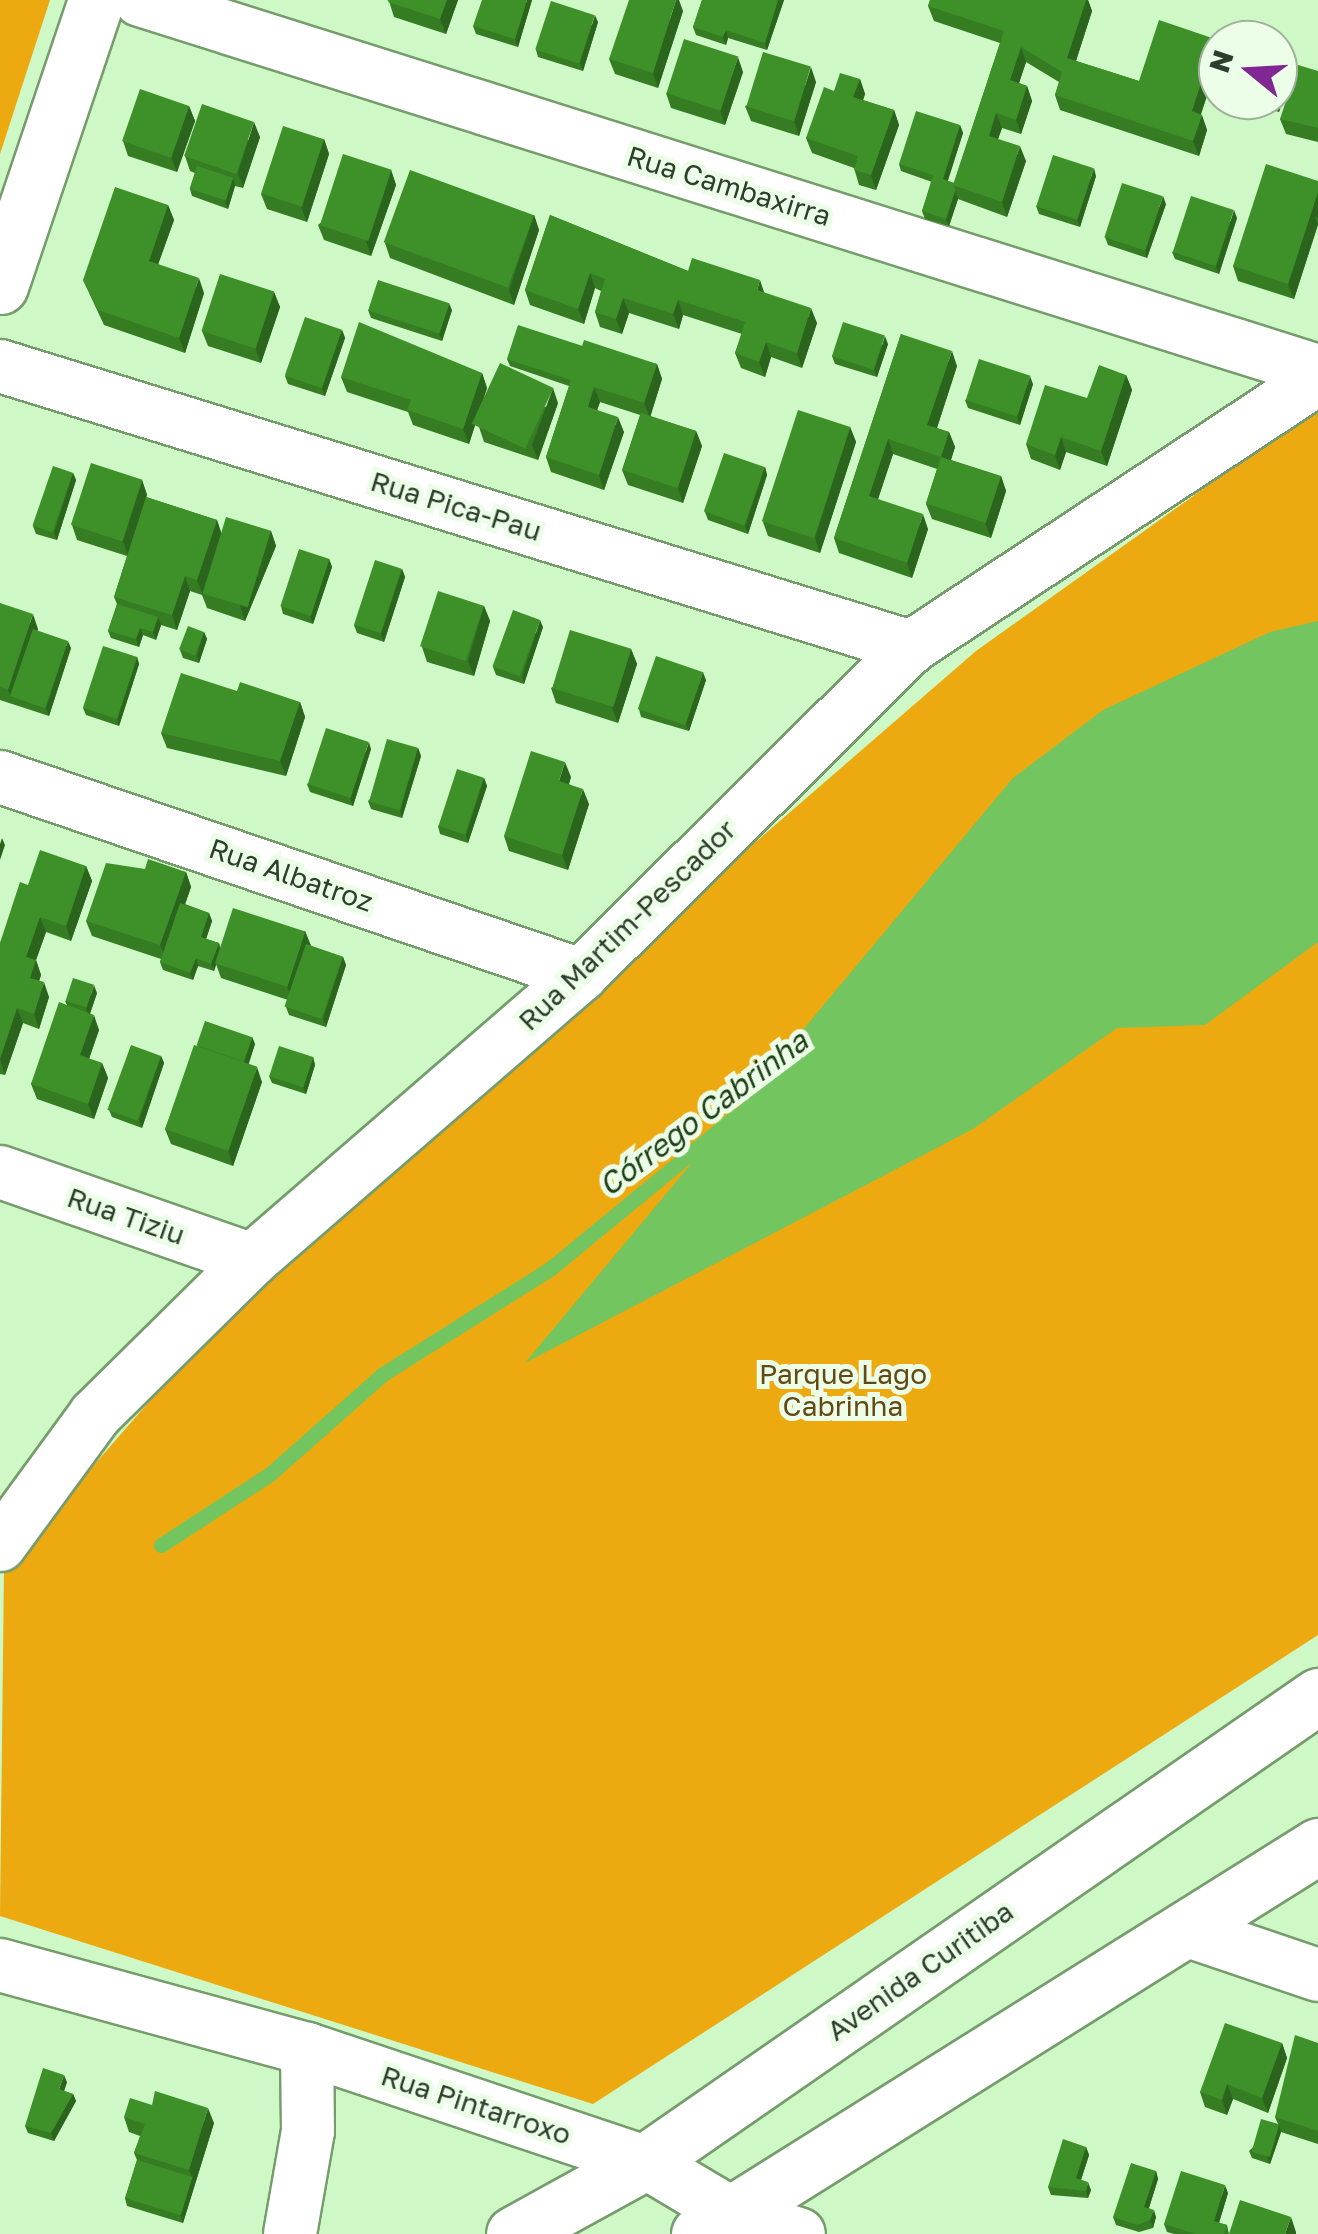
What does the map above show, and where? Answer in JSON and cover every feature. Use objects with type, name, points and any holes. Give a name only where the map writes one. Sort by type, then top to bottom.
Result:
[{"type":"street","points":[[0,286],[96,0]]},
{"type":"street","name":"Rua Cambaxirra","points":[[140,0],[1318,371]]},
{"type":"street","name":"Rua Pica-Pau","points":[[0,366],[912,647]]},
{"type":"street","name":"Rua Martim-Pescador","points":[[0,1545],[96,1416],[252,1260],[581,975],[912,647],[1318,379]]},
{"type":"street","name":"Rua Albatroz","points":[[0,777],[581,975]]},
{"type":"street","name":"Rua Tiziu","points":[[0,1172],[252,1260]]},
{"type":"street","name":"Avenida Curitiba","points":[[514,2234],[645,2162],[1318,1696]]},
{"type":"street","points":[[715,2224],[1318,1846]]},
{"type":"street","points":[[1185,1930],[1318,1975]]},
{"type":"street","name":"Rua Pintarroxo","points":[[0,1965],[307,2049],[645,2162],[715,2224]]},
{"type":"street","points":[[290,2234],[308,2131],[307,2049]]},
{"type":"street","points":[[715,2224],[799,2234]]},
{"type":"green space","points":[[0,0],[50,0],[0,154]]},
{"type":"green space","name":"Parque Lago Cabrinha","points":[[1318,407],[1318,1635],[593,2104],[0,1916],[4,1568],[271,1262],[976,651]]},
{"type":"shaded area","points":[[1318,621],[1318,942],[1205,1025],[1117,1028],[973,1129],[525,1363],[1013,778],[1103,710],[1270,632]]},
{"type":"building","points":[[389,0],[447,0],[440,19]]},
{"type":"building","points":[[482,0],[527,0],[515,39],[473,26]]},
{"type":"building","points":[[629,0],[676,0],[653,73],[609,59]]},
{"type":"building","points":[[702,0],[778,0],[765,43],[726,30],[723,37],[693,27]]},
{"type":"building","points":[[930,0],[1086,0],[1067,58],[1139,81],[1159,20],[1198,33],[1198,92],[1192,111],[1200,120],[1193,141],[1055,95],[1062,72],[1021,47],[1010,80],[1027,86],[1016,120],[996,113],[989,136],[1020,146],[1002,202],[953,185],[1004,31],[928,6]]},
{"type":"building","points":[[551,1],[595,15],[579,64],[535,50]]},
{"type":"building","points":[[684,39],[738,57],[721,111],[666,93]]},
{"type":"building","points":[[763,52],[811,67],[794,121],[746,107]]},
{"type":"building","points":[[1298,65],[1318,71],[1318,128],[1284,120],[1298,120]]},
{"type":"building","points":[[840,73],[860,79],[853,97],[894,110],[871,175],[854,170],[858,156],[806,138],[824,87],[834,91]]},
{"type":"building","points":[[140,89],[189,106],[171,158],[122,141]]},
{"type":"building","points":[[202,104],[254,122],[236,174],[184,156]]},
{"type":"building","points":[[916,111],[960,125],[943,179],[954,183],[955,191],[946,219],[922,211],[933,175],[899,164]]},
{"type":"building","points":[[283,126],[324,139],[302,207],[261,194]]},
{"type":"building","points":[[343,154],[392,170],[368,241],[320,225]]},
{"type":"building","points":[[1053,155],[1094,168],[1077,220],[1036,206]]},
{"type":"building","points":[[1266,164],[1318,181],[1318,192],[1288,284],[1233,266]]},
{"type":"building","points":[[197,166],[233,178],[226,201],[190,189]]},
{"type":"building","points":[[410,170],[534,215],[508,288],[384,242]]},
{"type":"building","points":[[1122,183],[1163,196],[1145,250],[1104,237]]},
{"type":"building","points":[[115,187],[168,205],[149,261],[199,278],[179,338],[98,310],[83,280]]},
{"type":"building","points":[[1191,196],[1234,210],[1216,266],[1173,252]]},
{"type":"building","points":[[550,215],[688,271],[692,258],[760,280],[757,290],[811,308],[797,353],[766,342],[759,362],[735,353],[745,322],[678,300],[673,314],[623,298],[616,319],[595,312],[605,279],[590,273],[578,309],[525,290]]},
{"type":"building","points":[[220,274],[274,292],[256,349],[201,331]]},
{"type":"building","points":[[378,280],[449,303],[439,334],[368,310]]},
{"type":"building","points":[[305,317],[342,330],[322,388],[285,376]]},
{"type":"building","points":[[359,322],[482,373],[463,429],[407,410],[411,400],[341,377]]},
{"type":"building","points":[[843,322],[885,336],[874,370],[832,356]]},
{"type":"building","points":[[518,325],[583,346],[572,380],[507,359]]},
{"type":"building","points":[[901,334],[952,351],[927,425],[949,432],[941,457],[888,439],[869,496],[923,514],[907,563],[834,538]]},
{"type":"building","points":[[584,340],[657,364],[644,403],[594,387],[588,407],[618,417],[599,475],[546,457]]},
{"type":"building","points":[[979,359],[1030,376],[1017,417],[966,400]]},
{"type":"building","points":[[500,363],[553,388],[525,449],[472,424]]},
{"type":"building","points":[[1099,365],[1126,375],[1101,451],[1061,437],[1055,455],[1026,444],[1045,385],[1087,398]]},
{"type":"building","points":[[798,410],[850,427],[814,538],[762,521]]},
{"type":"building","points":[[641,413],[696,431],[678,488],[622,470]]},
{"type":"building","points":[[724,453],[765,467],[744,526],[704,512]]},
{"type":"building","points":[[941,457],[1001,476],[986,523],[926,504]]},
{"type":"building","points":[[91,463],[142,480],[122,542],[71,525]]},
{"type":"building","points":[[53,466],[73,473],[52,532],[32,526]]},
{"type":"building","points":[[146,497],[217,520],[197,580],[185,576],[172,615],[114,597]]},
{"type":"building","points":[[226,517],[271,531],[248,607],[203,594]]},
{"type":"building","points":[[299,549],[329,559],[311,616],[280,606]]},
{"type":"building","points":[[375,560],[402,569],[381,633],[354,625]]},
{"type":"building","points":[[438,591],[484,606],[466,661],[420,646]]},
{"type":"building","points":[[0,603],[33,614],[8,690],[0,687]]},
{"type":"building","points":[[117,604],[158,617],[153,632],[140,628],[136,639],[108,631]]},
{"type":"building","points":[[513,610],[540,620],[520,676],[492,666]]},
{"type":"building","points":[[188,626],[204,632],[195,655],[179,649]]},
{"type":"building","points":[[33,629],[68,641],[45,708],[10,696]]},
{"type":"building","points":[[570,630],[631,649],[613,707],[552,688]]},
{"type":"building","points":[[103,646],[137,657],[117,719],[83,708]]},
{"type":"building","points":[[656,656],[703,672],[685,725],[638,709]]},
{"type":"building","points":[[181,673],[237,691],[240,682],[300,702],[280,761],[161,733]]},
{"type":"building","points":[[326,728],[369,742],[351,798],[308,784]]},
{"type":"building","points":[[387,739],[418,748],[400,810],[369,801]]},
{"type":"building","points":[[531,751],[565,762],[559,781],[583,789],[562,855],[504,836]]},
{"type":"building","points":[[457,769],[484,778],[465,835],[438,826]]},
{"type":"building","points":[[40,850],[86,866],[66,926],[40,917],[26,957],[36,960],[30,978],[44,982],[34,1014],[17,1008],[0,1059],[0,943],[20,882],[28,885]]},
{"type":"building","points":[[148,859],[186,872],[160,945],[86,921],[106,863],[145,869]]},
{"type":"building","points":[[180,903],[209,913],[201,937],[219,943],[211,964],[196,958],[190,973],[160,962]]},
{"type":"building","points":[[233,908],[305,931],[287,987],[215,963]]},
{"type":"building","points":[[306,944],[343,957],[321,1019],[285,1006]]},
{"type":"building","points":[[73,978],[94,985],[87,1008],[66,1001]]},
{"type":"building","points":[[59,1002],[94,1015],[80,1055],[102,1063],[88,1104],[31,1084]]},
{"type":"building","points":[[205,1021],[252,1037],[244,1062],[197,1046]]},
{"type":"building","points":[[131,1045],[161,1056],[137,1121],[107,1110]]},
{"type":"building","points":[[194,1045],[257,1067],[228,1151],[165,1129]]},
{"type":"building","points":[[279,1046],[313,1057],[303,1088],[269,1076]]},
{"type":"building","points":[[1225,2023],[1282,2043],[1262,2098],[1227,2084],[1222,2100],[1200,2092]]},
{"type":"building","points":[[1295,2035],[1318,2043],[1318,2131],[1275,2117]]},
{"type":"building","points":[[43,2068],[64,2075],[59,2089],[73,2094],[51,2133],[25,2126]]},
{"type":"building","points":[[155,2091],[208,2108],[189,2170],[134,2153],[145,2124],[124,2117],[130,2098],[152,2105]]},
{"type":"building","points":[[1261,2119],[1279,2124],[1270,2157],[1252,2152]]},
{"type":"building","points":[[1063,2139],[1086,2147],[1076,2178],[1088,2182],[1086,2191],[1048,2187]]},
{"type":"building","points":[[137,2160],[192,2177],[181,2215],[125,2198]]},
{"type":"building","points":[[1131,2163],[1156,2171],[1144,2207],[1154,2210],[1150,2220],[1137,2225],[1113,2217]]},
{"type":"building","points":[[1181,2171],[1225,2185],[1214,2221],[1227,2225],[1224,2234],[1196,2234],[1164,2224]]},
{"type":"building","points":[[1240,2200],[1291,2217],[1285,2234],[1229,2234]]},
{"type":"waterway","name":"Córrego Cabrinha","points":[[161,1545],[270,1474],[383,1374],[551,1268],[737,1115]]}]
